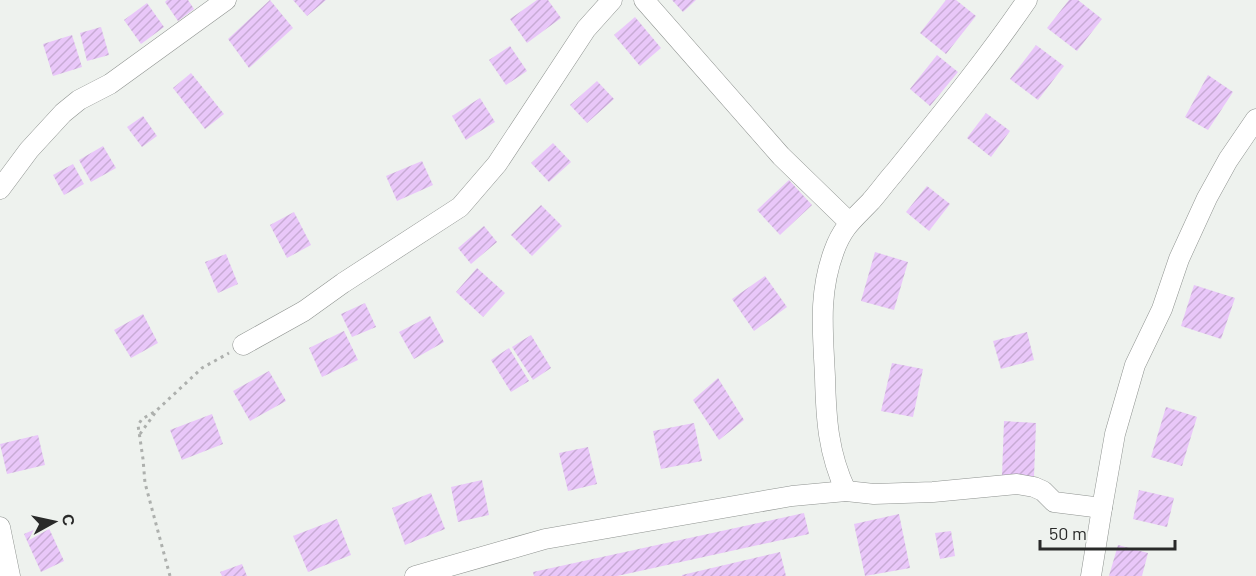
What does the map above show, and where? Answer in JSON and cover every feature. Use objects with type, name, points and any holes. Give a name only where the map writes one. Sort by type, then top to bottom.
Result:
[{"type":"street","points":[[2,187],[29,150],[63,113],[80,100],[110,84],[226,0]]},
{"type":"street","points":[[243,345],[304,310],[460,207],[497,164],[586,29],[612,0]]},
{"type":"street","points":[[644,0],[781,156],[849,222]]},
{"type":"street","points":[[846,491],[831,455],[826,413],[822,298],[826,274],[834,249],[849,222],[871,201],[975,74],[1027,0]]},
{"type":"street","points":[[1090,576],[1115,434],[1135,365],[1162,309],[1179,259],[1207,198],[1228,160],[1256,119]]},
{"type":"street","points":[[415,576],[545,539],[792,496],[846,491],[886,494],[1017,484],[1043,491],[1054,502],[1102,508]]},
{"type":"street","points":[[0,527],[10,576]]},
{"type":"path","points":[[139,435],[156,411],[201,368],[243,345]]},
{"type":"path","points":[[156,411],[142,419],[138,425],[145,483],[170,576]]},
{"type":"building","points":[[167,0],[188,0],[194,9],[178,21],[165,2]]},
{"type":"building","points":[[270,0],[293,28],[249,68],[228,39]]},
{"type":"building","points":[[293,0],[326,0],[307,16]]},
{"type":"building","points":[[537,0],[548,0],[561,18],[527,43],[510,19]]},
{"type":"building","points":[[672,0],[696,0],[683,12]]},
{"type":"building","points":[[946,0],[956,0],[976,16],[946,54],[920,33]]},
{"type":"building","points":[[1069,0],[1078,0],[1102,19],[1077,51],[1047,28]]},
{"type":"building","points":[[147,3],[164,27],[141,44],[124,20]]},
{"type":"building","points":[[635,17],[661,48],[640,66],[614,35]]},
{"type":"building","points":[[101,27],[109,55],[87,61],[80,33]]},
{"type":"building","points":[[72,35],[82,67],[53,76],[43,44]]},
{"type":"building","points":[[1036,45],[1064,66],[1038,100],[1010,79]]},
{"type":"building","points":[[510,46],[527,71],[506,85],[489,60]]},
{"type":"building","points":[[937,55],[958,72],[930,106],[910,89]]},
{"type":"building","points":[[191,73],[224,114],[205,129],[173,88]]},
{"type":"building","points":[[1208,75],[1233,92],[1208,130],[1185,117]]},
{"type":"building","points":[[597,81],[614,99],[587,123],[570,105]]},
{"type":"building","points":[[480,98],[495,122],[466,140],[452,116]]},
{"type":"building","points":[[986,113],[1010,131],[991,157],[967,138]]},
{"type":"building","points":[[143,116],[157,136],[142,147],[127,127]]},
{"type":"building","points":[[553,143],[571,162],[549,182],[531,163]]},
{"type":"building","points":[[103,146],[116,168],[91,182],[79,160]]},
{"type":"building","points":[[422,161],[433,185],[397,201],[386,176]]},
{"type":"building","points":[[73,164],[84,184],[64,195],[53,175]]},
{"type":"building","points":[[789,180],[812,205],[780,235],[757,210]]},
{"type":"building","points":[[927,186],[950,204],[929,231],[906,212]]},
{"type":"building","points":[[541,205],[562,226],[532,256],[511,235]]},
{"type":"building","points":[[294,212],[311,245],[287,258],[270,225]]},
{"type":"building","points":[[484,226],[497,242],[471,264],[458,248]]},
{"type":"building","points":[[875,252],[908,262],[894,310],[861,301]]},
{"type":"building","points":[[226,254],[238,284],[218,293],[205,262]]},
{"type":"building","points":[[477,268],[505,293],[483,317],[456,292]]},
{"type":"building","points":[[765,276],[787,307],[754,331],[732,299]]},
{"type":"building","points":[[1194,285],[1235,298],[1221,339],[1181,326]]},
{"type":"building","points":[[365,303],[376,327],[352,337],[341,314]]},
{"type":"building","points":[[143,314],[158,343],[131,358],[114,330]]},
{"type":"building","points":[[430,316],[444,342],[414,359],[399,332]]},
{"type":"building","points":[[344,331],[358,360],[322,377],[309,348]]},
{"type":"building","points":[[1027,332],[1034,360],[1001,369],[993,341]]},
{"type":"building","points":[[531,335],[551,368],[533,380],[512,347]]},
{"type":"building","points":[[509,348],[529,381],[511,392],[491,360]]},
{"type":"building","points":[[892,363],[923,369],[913,417],[881,411]]},
{"type":"building","points":[[269,371],[286,401],[250,421],[233,391]]},
{"type":"building","points":[[718,378],[744,420],[719,440],[693,400]]},
{"type":"building","points":[[1166,407],[1197,417],[1182,466],[1151,457]]},
{"type":"building","points":[[212,414],[223,444],[182,460],[170,430]]},
{"type":"building","points":[[1004,421],[1036,423],[1034,477],[1002,476]]},
{"type":"building","points":[[694,423],[702,461],[661,469],[653,431]]},
{"type":"building","points":[[38,435],[45,465],[7,474],[0,444]]},
{"type":"building","points":[[588,447],[597,484],[568,491],[559,453]]},
{"type":"building","points":[[482,480],[489,515],[458,522],[451,487]]},
{"type":"building","points":[[1139,490],[1174,498],[1167,527],[1133,519]]},
{"type":"building","points":[[431,493],[445,529],[405,545],[392,508]]},
{"type":"building","points":[[804,513],[809,534],[617,576],[534,576],[533,572]]},
{"type":"building","points":[[899,514],[910,568],[865,576],[854,524]]},
{"type":"building","points":[[337,519],[351,555],[308,572],[293,536]]},
{"type":"building","points":[[47,524],[64,561],[41,572],[24,534]]},
{"type":"building","points":[[951,531],[955,556],[940,559],[935,533]]},
{"type":"building","points":[[1118,545],[1148,553],[1142,576],[1109,576]]},
{"type":"building","points":[[780,552],[786,576],[682,576],[682,575]]},
{"type":"building","points":[[242,564],[247,576],[222,576],[220,572]]}]
